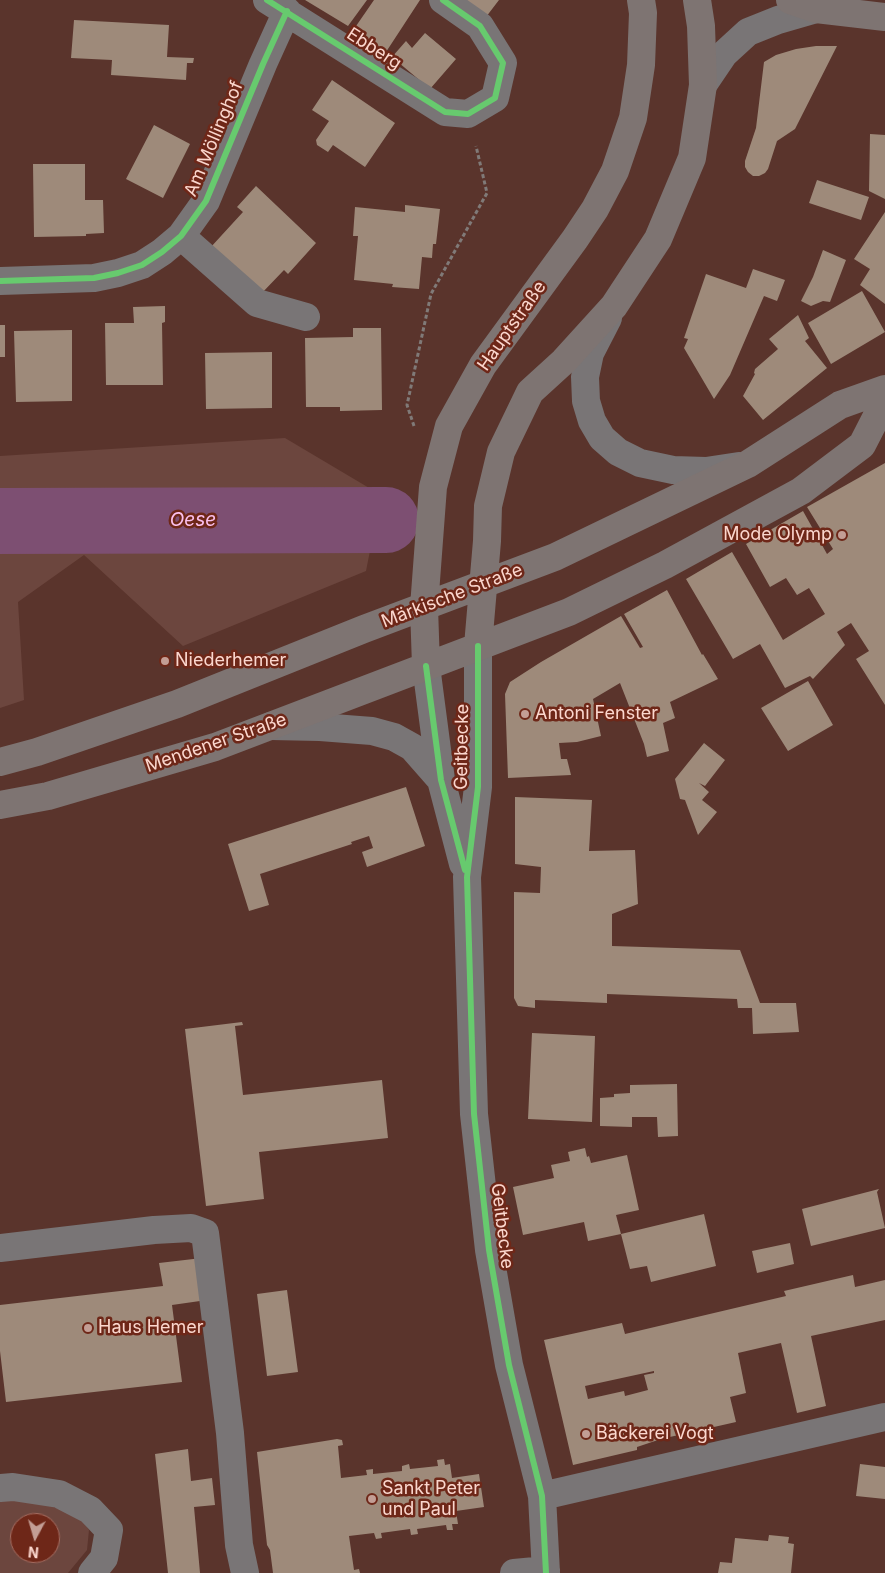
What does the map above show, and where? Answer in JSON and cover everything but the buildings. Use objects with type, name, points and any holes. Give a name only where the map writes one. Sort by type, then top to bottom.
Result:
[{"type":"main road","name":"Hauptstraße","points":[[426,666],[424,607],[433,487],[449,426],[483,364],[575,239],[595,209],[615,171],[635,109],[641,65],[643,13],[641,0]]},
{"type":"main road","points":[[478,646],[488,506],[501,452],[530,392],[564,361],[614,306],[658,239],[692,158],[703,85],[701,26],[697,0]]},
{"type":"main road","points":[[790,0],[816,8],[885,17]]},
{"type":"main road","name":"Märkische Straße","points":[[0,762],[37,752],[177,704],[555,557],[748,464],[840,404],[885,389]]},
{"type":"main road","points":[[426,666],[569,612],[665,565],[801,491],[862,445],[885,400]]},
{"type":"main road","name":"Mendener Straße","points":[[0,805],[48,796],[215,746],[426,666]]},
{"type":"street","points":[[443,0],[480,26],[503,63],[495,98],[468,114]]},
{"type":"street","name":"Ebberg","points":[[277,6],[445,112],[468,114]]},
{"type":"street","name":"Am Möllinghof","points":[[0,281],[94,278],[118,273],[142,265],[162,252],[181,236],[206,201],[263,64],[277,6]]},
{"type":"street","points":[[703,85],[724,54],[748,32],[816,8]]},
{"type":"street","points":[[181,236],[257,303],[306,317]]},
{"type":"street","points":[[614,306],[590,353],[585,377],[586,401],[592,421],[602,438],[618,452],[640,463],[673,470],[706,471],[748,464]]},
{"type":"street","name":"Geitbecke","points":[[478,646],[478,787],[467,878],[474,1114],[489,1250],[509,1366],[542,1496],[546,1572]]},
{"type":"street","name":"Geitbecke","points":[[426,666],[440,780],[467,878]]},
{"type":"street","points":[[271,726],[372,731],[394,738],[412,747],[440,780]]},
{"type":"street","points":[[0,1248],[154,1230],[191,1228],[205,1234],[230,1433],[244,1573]]},
{"type":"street","points":[[542,1496],[885,1417]]},
{"type":"street","points":[[0,1488],[13,1487],[59,1494],[90,1510],[109,1530],[104,1558],[92,1573]]},
{"type":"street","points":[[514,1573],[546,1572]]},
{"type":"path","points":[[416,432],[407,405],[430,294],[487,193],[468,114]]},
{"type":"shaded area","points":[[285,438],[381,495],[366,571],[183,646],[84,555],[18,602],[24,700],[0,708],[0,456]]},
{"type":"shaded area","points":[[23,1497],[78,1515],[89,1530],[87,1550],[68,1573],[0,1573],[0,1499]]},
{"type":"waterway","name":"Oese","points":[[0,521],[386,520]]},
{"type":"cycle path","points":[[267,0],[445,112],[468,114],[495,98],[503,63],[480,26],[443,0]]},
{"type":"cycle path","points":[[0,281],[94,278],[118,273],[142,265],[162,252],[181,236],[206,201],[287,11]]},
{"type":"cycle path","points":[[478,646],[478,787],[467,877],[474,1114],[489,1250],[509,1365],[542,1496],[546,1573]]},
{"type":"cycle path","points":[[426,666],[441,780],[465,870]]},
{"type":"place","name":"Mode Olymp","points":[[842,535]]},
{"type":"place","name":"Niederhemer","points":[[165,661]]},
{"type":"place","name":"Antoni Fenster","points":[[525,714]]},
{"type":"place","name":"Haus Hemer","points":[[88,1328]]},
{"type":"place","name":"Bäckerei Vogt","points":[[586,1434]]},
{"type":"place","name":"Sankt Peter und Paul","points":[[372,1499]]}]
